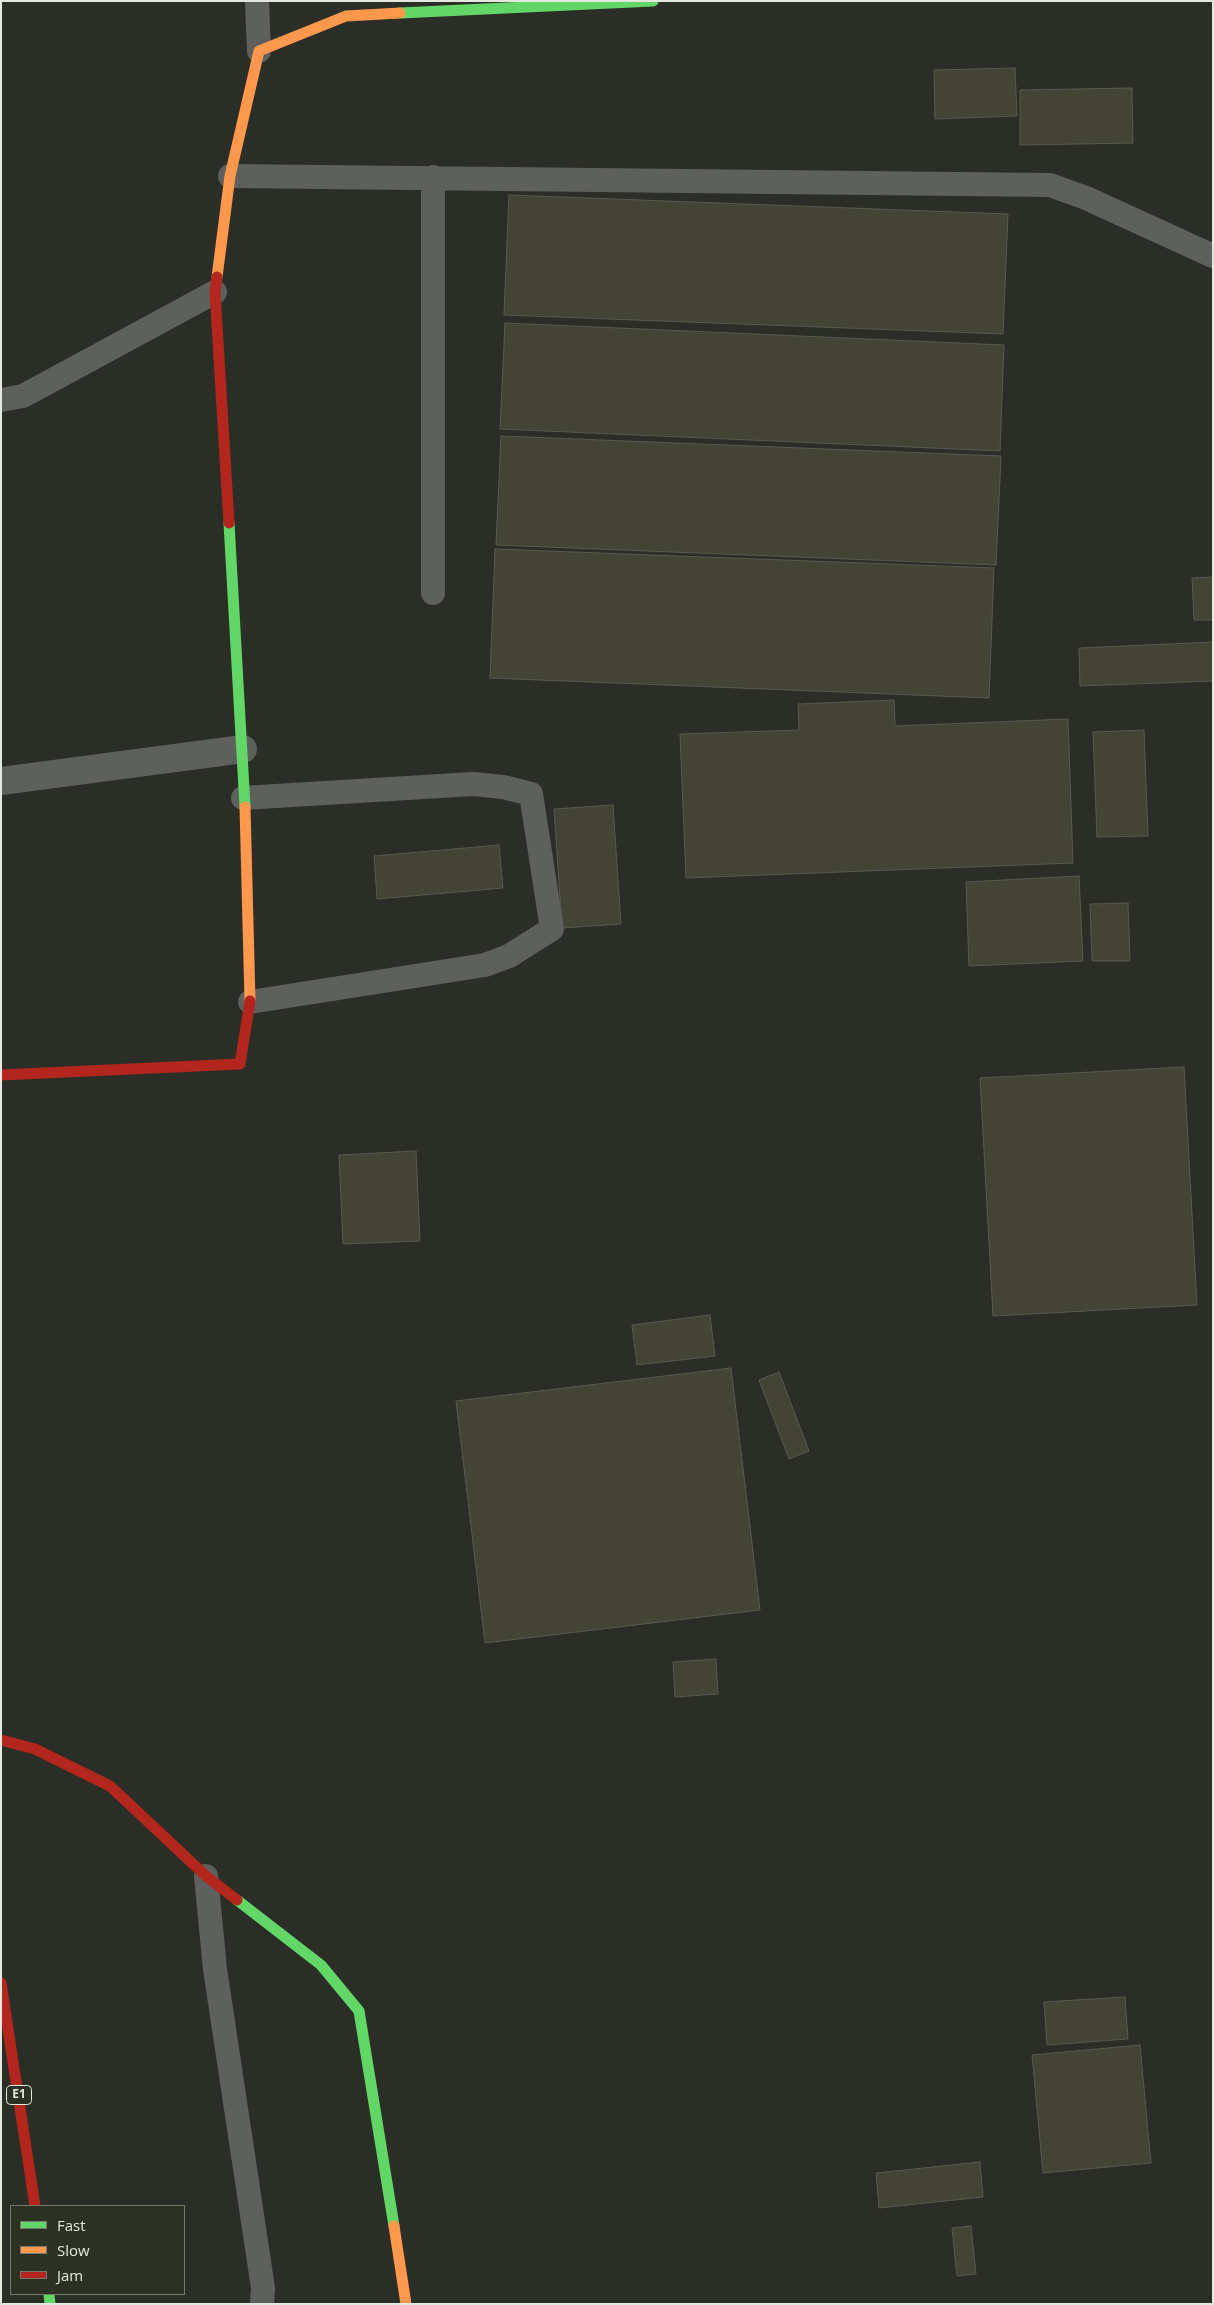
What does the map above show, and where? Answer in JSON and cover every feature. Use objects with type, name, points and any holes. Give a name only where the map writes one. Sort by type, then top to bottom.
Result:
[{"type":"main road","points":[[1,1075],[240,1064],[250,1002],[242,798],[243,749],[216,292],[230,176],[259,51],[346,16],[653,1]]},
{"type":"main road","points":[[1,1740],[35,1749],[110,1786],[206,1876],[321,1965],[359,2011],[406,2304]]},
{"type":"main road","name":"E1","points":[[1,1983],[35,2205]]},
{"type":"street","points":[[1,781],[243,749]]},
{"type":"lane","points":[[257,1],[259,51]]},
{"type":"lane","points":[[230,176],[1050,185],[1086,198],[1213,256]]},
{"type":"lane","points":[[433,177],[433,593]]},
{"type":"lane","points":[[1,400],[22,396],[216,292]]},
{"type":"lane","points":[[242,798],[473,784],[503,787],[530,794],[552,929],[509,956],[485,965],[250,1002]]},
{"type":"lane","points":[[206,1876],[215,1969],[263,2288],[262,2304]]},
{"type":"building","points":[[1015,68],[1017,116],[935,119],[934,70]]},
{"type":"building","points":[[1132,88],[1133,143],[1020,145],[1020,90]]},
{"type":"building","points":[[509,195],[1008,214],[1003,334],[504,315]]},
{"type":"building","points":[[505,323],[1004,345],[1000,451],[500,429]]},
{"type":"building","points":[[501,436],[1001,456],[996,565],[496,545]]},
{"type":"building","points":[[495,549],[994,568],[989,698],[490,678]]},
{"type":"building","points":[[1213,577],[1213,620],[1194,620],[1192,578]]},
{"type":"building","points":[[1213,642],[1213,681],[1080,686],[1079,648]]},
{"type":"building","points":[[894,700],[895,726],[1068,719],[1073,863],[686,878],[680,734],[799,730],[798,704]]},
{"type":"building","points":[[1144,730],[1148,836],[1097,837],[1093,732]]},
{"type":"building","points":[[613,805],[621,924],[562,928],[554,809]]},
{"type":"building","points":[[499,845],[503,888],[377,899],[374,856]]},
{"type":"building","points":[[1079,876],[1083,961],[969,966],[966,882]]},
{"type":"building","points":[[1128,903],[1130,961],[1092,961],[1090,904]]},
{"type":"building","points":[[1184,1067],[1197,1305],[993,1316],[980,1078]]},
{"type":"building","points":[[416,1151],[420,1241],[343,1244],[339,1155]]},
{"type":"building","points":[[710,1315],[715,1356],[637,1365],[632,1325]]},
{"type":"building","points":[[731,1368],[760,1610],[485,1643],[456,1401]]},
{"type":"building","points":[[779,1372],[809,1451],[789,1459],[759,1380]]},
{"type":"building","points":[[716,1659],[718,1694],[675,1697],[673,1662]]},
{"type":"building","points":[[1125,1997],[1128,2039],[1047,2045],[1044,2002]]},
{"type":"building","points":[[1140,2045],[1151,2163],[1043,2173],[1032,2055]]},
{"type":"building","points":[[980,2162],[983,2197],[879,2208],[876,2173]]},
{"type":"building","points":[[971,2226],[976,2274],[957,2276],[952,2228]]},
{"type":"traffic: fast","points":[[400,13],[653,1]]},
{"type":"traffic: fast","points":[[229,523],[245,807]]},
{"type":"traffic: fast","points":[[237,1900],[321,1965],[359,2011],[394,2226]]},
{"type":"traffic: fast","points":[[49,2295],[50,2304]]},
{"type":"traffic: slow","points":[[217,277],[230,176],[259,51],[346,16],[400,13]]},
{"type":"traffic: slow","points":[[245,807],[250,1001]]},
{"type":"traffic: slow","points":[[394,2226],[406,2304]]},
{"type":"traffic: jam","points":[[217,277],[215,292],[229,523]]},
{"type":"traffic: jam","points":[[1,1075],[240,1064],[250,1001]]},
{"type":"traffic: jam","points":[[1,1740],[35,1749],[110,1786],[206,1876],[237,1900]]},
{"type":"traffic: jam","points":[[1,1983],[35,2205]]}]
